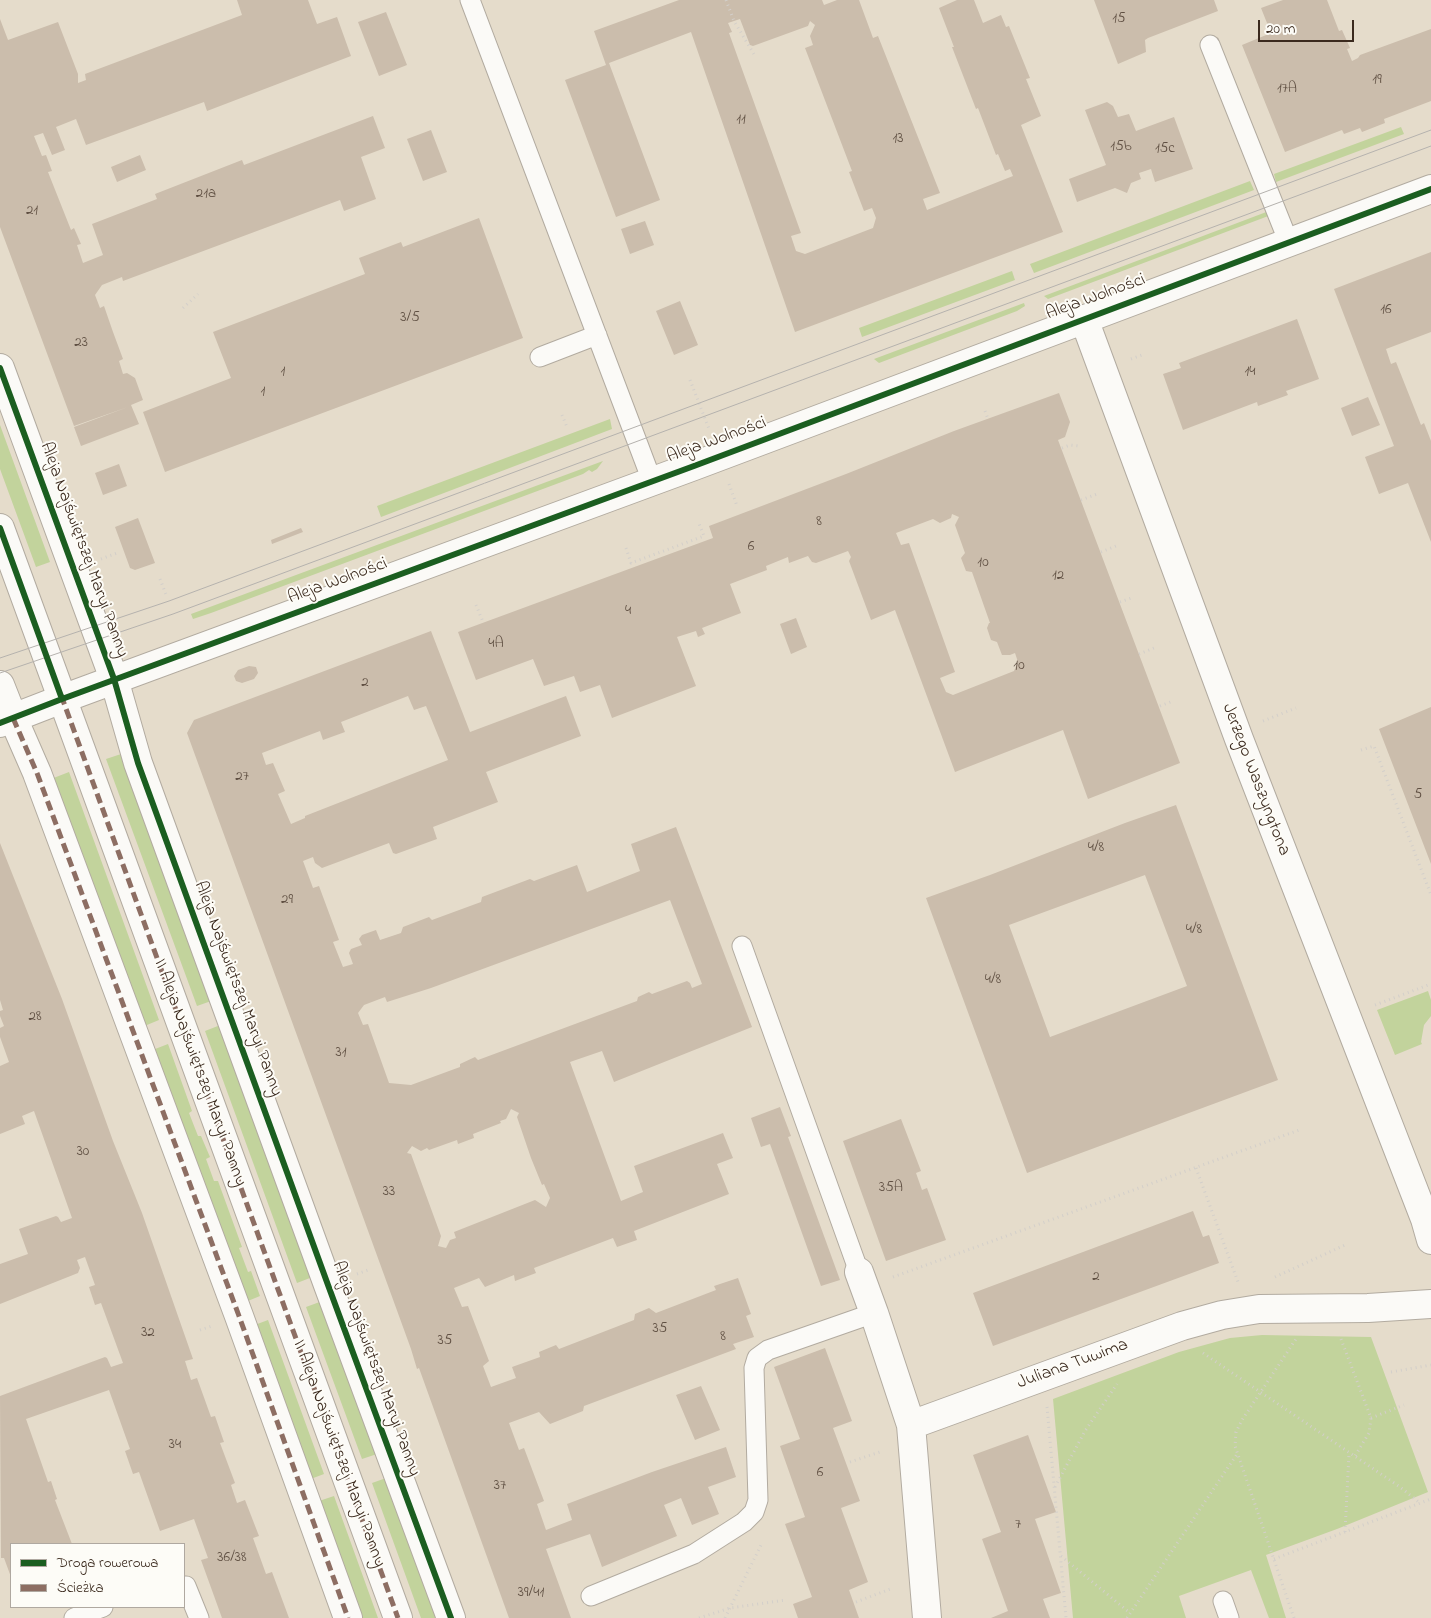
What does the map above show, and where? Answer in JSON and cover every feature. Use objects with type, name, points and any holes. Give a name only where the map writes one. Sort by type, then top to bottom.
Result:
[{"type":"street","name":"Aleja Wolności","points":[[7,721],[62,698],[652,481],[1431,190]]},
{"type":"street","name":"Jerzego Waszyngtona","points":[[1084,319],[1236,730],[1425,1219],[1431,1240]]},
{"type":"street","name":"Aleja Najświętszej Maryi Panny","points":[[0,368],[114,679],[138,762],[451,1618]]},
{"type":"street","name":"II Aleja Najświętszej Maryi Panny","points":[[0,528],[398,1618]]},
{"type":"street","points":[[0,685],[7,721],[37,773],[233,1300],[348,1618]]},
{"type":"street","points":[[860,1272],[911,1425],[927,1618]]},
{"type":"street","name":"Juliana Tuwima","points":[[911,1425],[1182,1326],[1222,1315],[1259,1309],[1368,1308],[1431,1304]]},
{"type":"lane","points":[[470,0],[652,481]]},
{"type":"lane","points":[[1210,45],[1289,243]]},
{"type":"lane","points":[[540,357],[597,335]]},
{"type":"lane","points":[[742,946],[860,1272]]},
{"type":"lane","points":[[591,1596],[694,1554],[744,1522],[754,1512],[758,1500],[754,1368],[758,1358],[768,1350],[874,1313]]},
{"type":"lane","points":[[185,1586],[198,1618]]},
{"type":"lane","points":[[74,1618],[100,1608]]},
{"type":"path","points":[[726,0],[734,21],[755,56]]},
{"type":"path","points":[[183,308],[198,294]]},
{"type":"path","points":[[985,411],[988,419]]},
{"type":"path","points":[[562,415],[567,427]]},
{"type":"path","points":[[1062,448],[1070,445],[1080,446]]},
{"type":"path","points":[[728,482],[737,506]]},
{"type":"path","points":[[1081,500],[1097,494]]},
{"type":"path","points":[[626,548],[631,563],[679,546],[704,536],[698,521]]},
{"type":"path","points":[[679,546],[681,550]]},
{"type":"path","points":[[1101,552],[1116,546]]},
{"type":"path","points":[[640,559],[642,564]]},
{"type":"path","points":[[160,579],[167,597]]},
{"type":"path","points":[[1120,602],[1134,597]]},
{"type":"path","points":[[476,605],[483,622]]},
{"type":"path","points":[[1140,654],[1154,648]]},
{"type":"path","points":[[1160,706],[1173,701]]},
{"type":"path","points":[[1263,721],[1296,708]]},
{"type":"path","points":[[1361,750],[1374,746],[1431,896]]},
{"type":"path","points":[[1371,1007],[1431,984]]},
{"type":"path","points":[[890,1278],[1302,1129]]},
{"type":"path","points":[[1196,1168],[1239,1285]]},
{"type":"path","points":[[1267,1279],[1345,1245]]},
{"type":"path","points":[[1294,1618],[1235,1446],[1236,1432],[1242,1420],[1298,1336]]},
{"type":"path","points":[[1340,1338],[1371,1418],[1369,1433],[1354,1456]]},
{"type":"path","points":[[1197,1349],[1420,1503]]},
{"type":"path","points":[[1392,1372],[1431,1365]]},
{"type":"path","points":[[1054,1488],[1085,1431],[1118,1382]]},
{"type":"path","points":[[1371,1418],[1404,1405]]},
{"type":"path","points":[[1047,1406],[1066,1618]]},
{"type":"path","points":[[850,1462],[890,1448]]},
{"type":"path","points":[[1127,1618],[1237,1454]]},
{"type":"path","points":[[1344,1532],[1349,1454]]},
{"type":"path","points":[[1274,1559],[1431,1499]]},
{"type":"path","points":[[725,1618],[764,1538]]},
{"type":"path","points":[[1061,1556],[1130,1613]]},
{"type":"path","points":[[856,1602],[898,1587]]},
{"type":"path","points":[[699,1618],[730,1608],[786,1600]]},
{"type":"green space","points":[[1401,127],[1404,134],[1276,182],[1274,174]]},
{"type":"green space","points":[[1250,181],[1254,190],[1034,273],[1030,264]]},
{"type":"green space","points":[[1269,211],[1271,215],[1048,299],[1044,296]]},
{"type":"green space","points":[[1012,271],[1015,280],[862,337],[859,328]]},
{"type":"green space","points":[[1024,303],[1025,306],[1017,311],[879,363],[874,359]]},
{"type":"green space","points":[[610,419],[612,429],[381,517],[377,506]]},
{"type":"green space","points":[[0,425],[50,562],[36,567],[0,469]]},
{"type":"green space","points":[[603,461],[592,472],[589,470],[583,474],[211,613],[193,619],[191,614]]},
{"type":"green space","points":[[124,753],[214,1000],[197,1006],[106,759]]},
{"type":"green space","points":[[69,772],[159,1020],[142,1027],[51,779]]},
{"type":"green space","points":[[1428,991],[1431,1000],[1431,1016],[1424,1025],[1422,1044],[1395,1055],[1377,1010]]},
{"type":"green space","points":[[223,1024],[315,1276],[297,1283],[205,1031]]},
{"type":"green space","points":[[168,1044],[192,1111],[189,1113],[198,1136],[201,1136],[210,1157],[206,1159],[214,1181],[218,1181],[242,1247],[239,1248],[248,1272],[251,1271],[260,1296],[243,1303],[150,1051]]},
{"type":"green space","points":[[325,1300],[380,1453],[362,1459],[306,1307]]},
{"type":"green space","points":[[268,1320],[324,1474],[308,1480],[252,1326]]},
{"type":"green space","points":[[1262,1335],[1371,1337],[1428,1492],[1337,1529],[1266,1555],[1286,1618],[1269,1618],[1251,1570],[1179,1596],[1186,1618],[1073,1618],[1053,1399],[1179,1352],[1230,1338]]},
{"type":"green space","points":[[389,1477],[440,1618],[421,1618],[372,1483]]},
{"type":"green space","points":[[334,1496],[378,1618],[358,1618],[316,1502]]},
{"type":"building","points":[[237,0],[308,0],[317,24],[337,17],[351,56],[207,111],[204,102],[86,145],[76,119],[56,127],[65,150],[52,155],[43,133],[34,136],[42,156],[46,155],[52,171],[48,172],[71,230],[74,228],[81,244],[77,245],[83,263],[103,255],[92,224],[157,199],[155,194],[242,160],[244,165],[373,116],[385,148],[361,157],[376,199],[344,211],[340,200],[123,281],[122,277],[102,285],[95,295],[100,308],[104,306],[123,359],[119,361],[123,374],[127,373],[135,378],[143,400],[131,405],[139,424],[81,446],[74,427],[128,407],[74,426],[0,227],[0,19],[8,40],[58,22],[78,74],[78,83],[86,80],[85,74],[242,15]]},
{"type":"building","points":[[679,0],[822,0],[824,5],[837,0],[859,0],[873,38],[878,36],[940,193],[923,199],[927,210],[1013,176],[1010,169],[1005,171],[998,154],[996,155],[978,108],[976,109],[939,8],[957,0],[974,0],[983,23],[1001,15],[1006,27],[1009,26],[1030,78],[1026,79],[1041,116],[1021,125],[1063,232],[795,332],[691,32],[609,63],[660,200],[616,217],[565,80],[606,65],[594,31]],"holes":[[[740,19],[750,45],[753,46],[808,26],[810,21],[815,25],[810,36],[813,45],[805,48],[852,171],[849,172],[864,211],[872,208],[876,218],[873,228],[805,254],[796,251],[791,236],[801,233],[729,33],[732,32],[728,23]]]},
{"type":"building","points":[[1094,0],[1214,0],[1218,11],[1148,38],[1145,40],[1146,52],[1118,64]]},
{"type":"building","points":[[1283,0],[1327,0],[1339,31],[1342,30],[1350,48],[1347,49],[1352,61],[1360,55],[1431,29],[1431,101],[1384,119],[1385,123],[1362,132],[1360,128],[1344,134],[1342,130],[1285,152],[1242,45],[1271,33],[1261,8]]},
{"type":"building","points":[[386,12],[407,65],[379,76],[358,22]]},
{"type":"building","points":[[1107,102],[1113,106],[1118,117],[1129,114],[1136,131],[1174,117],[1193,169],[1155,182],[1151,169],[1139,173],[1141,179],[1131,183],[1127,193],[1115,188],[1077,202],[1069,179],[1106,165],[1085,110]]},
{"type":"building","points":[[431,130],[447,172],[423,181],[407,139]]},
{"type":"building","points":[[140,155],[146,170],[117,182],[111,167]]},
{"type":"building","points":[[479,218],[523,338],[165,472],[143,412],[231,378],[213,332],[365,274],[359,258],[401,242],[403,247]]},
{"type":"building","points":[[645,221],[654,245],[630,254],[621,229]]},
{"type":"building","points":[[1431,252],[1431,332],[1386,349],[1391,364],[1396,362],[1421,425],[1424,423],[1431,441],[1431,542],[1408,483],[1379,494],[1365,457],[1394,446],[1334,289]]},
{"type":"building","points":[[680,301],[698,345],[674,355],[656,311]]},
{"type":"building","points":[[1297,319],[1319,379],[1286,391],[1288,395],[1258,406],[1257,402],[1183,430],[1163,374],[1181,368],[1179,363]]},
{"type":"building","points":[[1059,393],[1070,422],[1065,437],[1058,440],[1180,763],[1088,799],[1063,730],[955,772],[895,610],[871,620],[849,561],[851,557],[848,551],[816,563],[812,562],[808,556],[789,563],[788,557],[766,566],[767,570],[730,584],[741,613],[702,628],[705,634],[698,637],[696,631],[677,637],[696,686],[612,718],[600,685],[580,692],[574,676],[544,686],[533,659],[476,680],[458,632],[713,538],[709,526],[954,431]],"holes":[[[952,514],[959,517],[955,525],[965,553],[961,558],[966,571],[972,572],[990,623],[987,628],[991,640],[997,642],[1002,655],[1015,653],[1018,662],[1014,671],[953,695],[946,692],[940,678],[955,672],[909,543],[901,545],[896,533],[933,519],[940,523],[951,518]]]},
{"type":"building","points":[[1368,397],[1380,425],[1352,436],[1341,408]]},
{"type":"building","points":[[119,464],[127,486],[103,495],[95,473]]},
{"type":"building","points":[[138,518],[155,563],[135,570],[130,568],[115,527]]},
{"type":"building","points":[[301,528],[303,532],[272,544],[271,540]]},
{"type":"building","points":[[796,618],[807,647],[791,654],[780,624]]},
{"type":"building","points":[[431,631],[470,732],[566,696],[581,736],[486,772],[498,802],[433,827],[437,839],[396,854],[393,853],[389,843],[322,868],[315,863],[313,857],[303,861],[313,888],[319,886],[339,940],[333,942],[343,967],[353,964],[349,953],[351,949],[362,945],[359,939],[362,935],[376,930],[380,940],[401,933],[403,927],[429,917],[432,920],[481,902],[482,897],[530,879],[534,881],[577,865],[587,892],[640,871],[631,844],[676,827],[752,1027],[614,1082],[602,1051],[570,1062],[621,1201],[643,1192],[634,1166],[723,1133],[733,1158],[717,1164],[729,1194],[634,1231],[637,1240],[617,1247],[613,1238],[534,1268],[536,1273],[515,1281],[514,1275],[485,1287],[479,1278],[454,1288],[462,1307],[468,1306],[489,1361],[483,1366],[491,1387],[516,1378],[512,1367],[540,1357],[539,1352],[556,1345],[559,1349],[634,1320],[635,1314],[649,1308],[656,1313],[716,1290],[714,1286],[738,1278],[751,1314],[746,1316],[754,1337],[733,1344],[736,1349],[584,1406],[583,1411],[550,1424],[539,1412],[509,1423],[519,1450],[524,1448],[544,1501],[537,1504],[546,1530],[572,1520],[567,1504],[726,1447],[736,1477],[708,1487],[719,1514],[692,1525],[681,1498],[664,1505],[677,1536],[602,1567],[590,1534],[546,1549],[571,1618],[509,1618],[187,733],[194,720]],"holes":[[[408,696],[414,710],[426,706],[448,760],[305,816],[305,818],[291,824],[278,794],[285,791],[273,763],[266,765],[262,753],[320,731],[323,740],[345,732],[341,722]],[[670,900],[702,984],[692,988],[687,981],[652,994],[649,992],[638,997],[637,1001],[478,1060],[475,1057],[460,1064],[460,1067],[411,1085],[389,1083],[368,1024],[363,1025],[358,1013],[364,1005],[385,997],[387,1002],[431,988]],[[511,1109],[519,1113],[517,1117],[531,1158],[542,1185],[544,1184],[550,1198],[546,1207],[535,1200],[454,1232],[456,1238],[450,1240],[446,1248],[438,1246],[441,1236],[411,1154],[407,1153],[412,1146],[421,1151],[457,1140],[458,1144],[474,1138],[473,1134],[501,1123],[500,1121],[506,1119]]]},
{"type":"building","points":[[249,666],[256,667],[258,673],[254,679],[242,683],[236,681],[234,676],[238,670]]},
{"type":"building","points":[[1431,707],[1431,864],[1379,729]]},
{"type":"building","points":[[1176,805],[1278,1080],[1027,1173],[926,898]],"holes":[[[1145,875],[1187,986],[1050,1037],[1009,925]]]},
{"type":"building","points":[[0,843],[62,999],[113,1141],[142,1213],[193,1359],[185,1361],[191,1380],[197,1378],[211,1417],[215,1416],[224,1442],[220,1443],[235,1483],[231,1485],[237,1503],[245,1500],[259,1536],[253,1538],[266,1574],[272,1572],[289,1618],[222,1618],[201,1560],[208,1558],[194,1519],[160,1531],[139,1472],[133,1474],[125,1451],[130,1449],[109,1390],[26,1419],[48,1482],[51,1481],[57,1499],[55,1500],[72,1543],[10,1543],[10,1574],[4,1558],[1,1558],[0,1396],[105,1357],[111,1367],[123,1363],[101,1303],[95,1305],[89,1287],[95,1285],[85,1257],[77,1260],[80,1268],[78,1273],[0,1304],[0,1264],[28,1254],[19,1229],[56,1216],[61,1222],[72,1218],[34,1111],[22,1116],[25,1124],[0,1134],[0,1066],[9,1062],[0,1037],[0,1028],[4,1026],[0,1016],[0,1011],[3,1010],[0,1000]]},
{"type":"building","points":[[780,1107],[791,1136],[788,1137],[840,1280],[821,1286],[770,1144],[761,1147],[751,1118]]},
{"type":"building","points":[[901,1119],[921,1171],[916,1173],[922,1190],[927,1188],[946,1240],[886,1261],[843,1141]]},
{"type":"building","points":[[1193,1211],[1203,1237],[1209,1235],[1219,1263],[993,1346],[973,1293]]},
{"type":"building","points":[[825,1348],[852,1421],[833,1428],[860,1501],[841,1508],[868,1582],[849,1590],[859,1618],[798,1618],[793,1604],[812,1597],[785,1524],[805,1517],[780,1446],[800,1439],[774,1367]]},
{"type":"building","points":[[701,1386],[720,1430],[695,1440],[676,1395]]},
{"type":"building","points":[[1028,1435],[1056,1512],[1035,1519],[1061,1593],[1043,1599],[1050,1618],[991,1618],[1008,1611],[982,1539],[1001,1532],[973,1455]]},
{"type":"tram line","points":[[0,658],[169,601],[1431,130]]},
{"type":"tram line","points":[[0,673],[173,614],[1431,146]]},
{"type":"marked path","points":[[61,695],[398,1618]]},
{"type":"marked path","points":[[13,718],[37,773],[239,1316],[348,1618]]},
{"type":"cycle path","points":[[0,723],[694,466],[1431,189]]},
{"type":"cycle path","points":[[0,368],[114,679],[138,763],[451,1618]]},
{"type":"cycle path","points":[[0,528],[62,699]]}]
